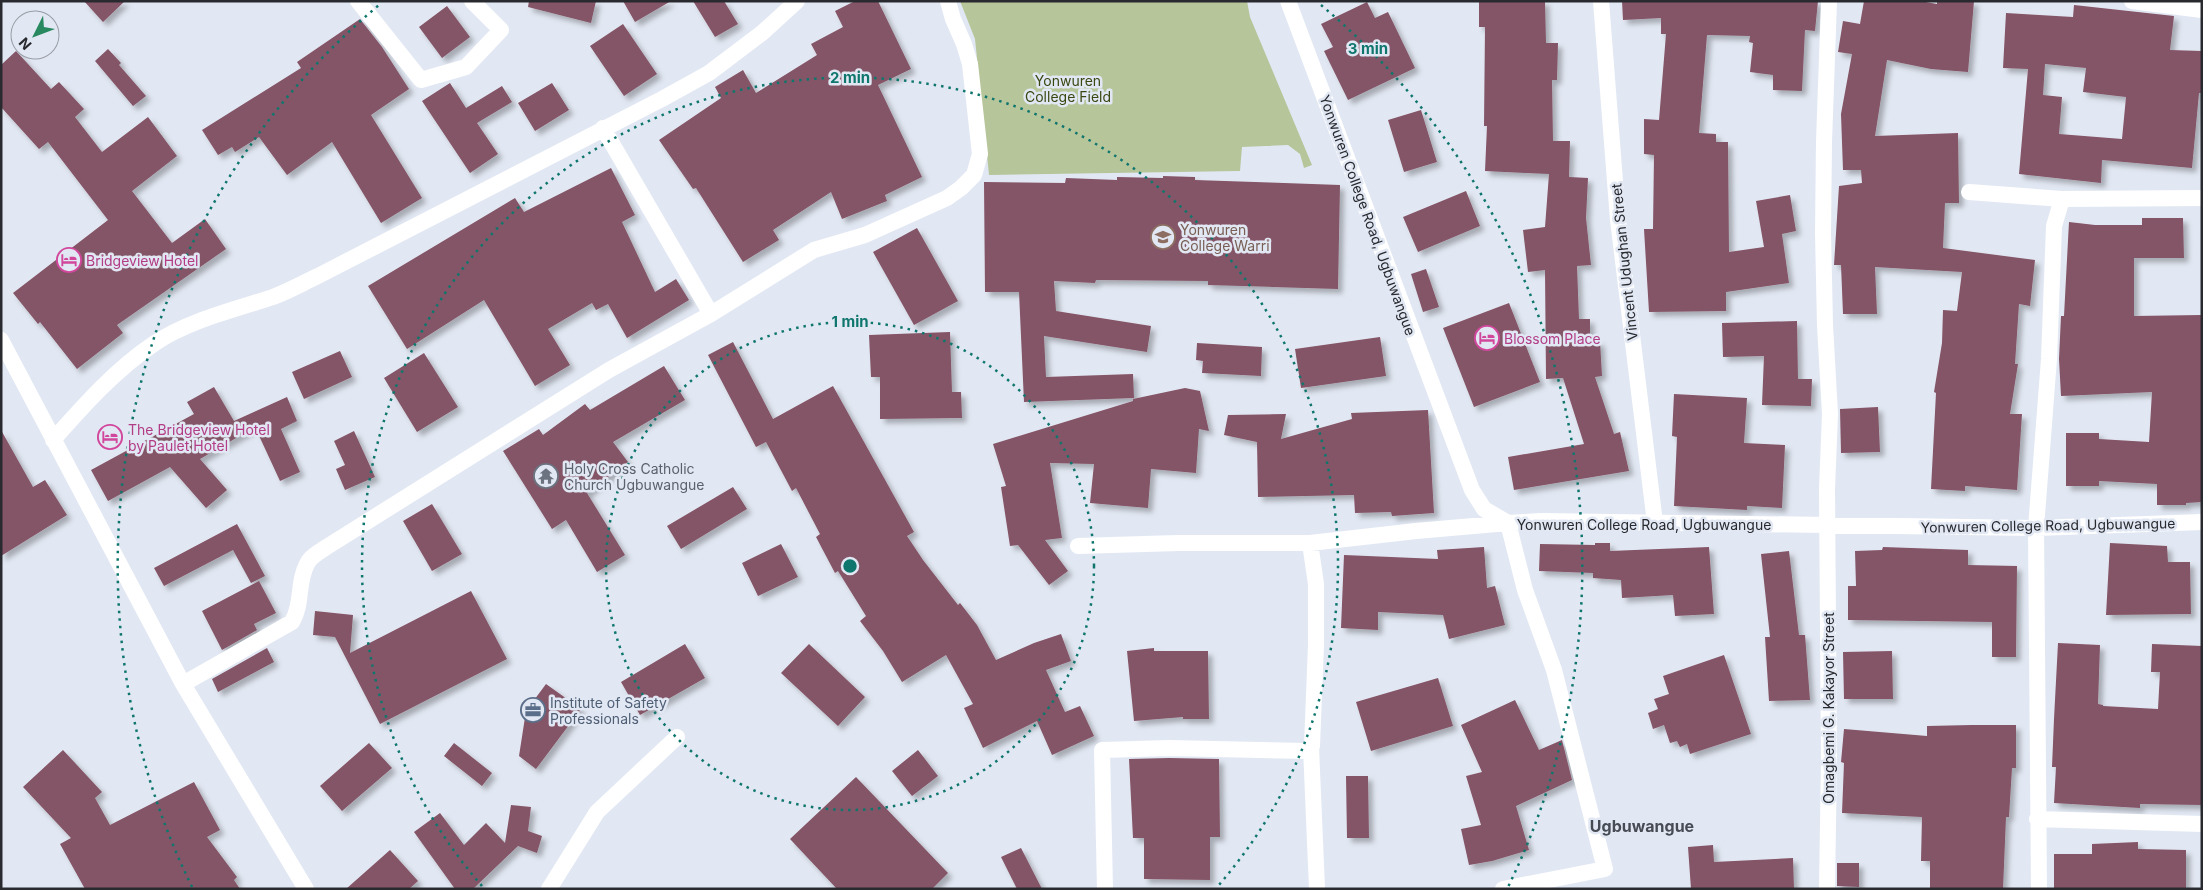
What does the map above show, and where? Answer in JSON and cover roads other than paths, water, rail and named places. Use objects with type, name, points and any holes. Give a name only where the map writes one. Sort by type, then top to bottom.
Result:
[{"type":"street","points":[[358,1],[422,80],[466,67],[501,30],[472,1]]},
{"type":"street","points":[[53,440],[83,406],[120,370],[156,342],[207,318],[275,296],[318,276],[454,208],[602,128],[662,99],[709,73],[762,33],[797,1]]},
{"type":"street","points":[[183,684],[292,622],[297,613],[302,575],[307,562],[325,548],[610,370],[711,314],[814,250],[865,235],[947,198],[974,175],[980,154],[970,64],[964,44],[952,19],[948,1]]},
{"type":"street","name":"Yonwuren College Road, Ugbuwangue","points":[[1288,1],[1472,490],[1484,510],[1508,523],[1541,521],[2036,528],[2202,522]]},
{"type":"street","name":"Vincent Udughan Street","points":[[1601,1],[1618,220],[1656,523]]},
{"type":"street","name":"Omagbemi G. Kakayor Street","points":[[1827,889],[1829,760],[1827,489],[1830,414],[1824,325],[1823,233],[1829,1]]},
{"type":"street","points":[[2132,1],[2202,10]]},
{"type":"street","points":[[602,128],[711,314]]},
{"type":"street","points":[[1969,192],[2062,198],[2202,198]]},
{"type":"street","points":[[2039,889],[2036,528],[2049,359],[2054,226],[2062,198]]},
{"type":"street","points":[[1,340],[183,684],[306,889]]},
{"type":"street","points":[[1078,546],[1178,543],[1310,543],[1508,523],[1525,590],[1554,670],[1605,869],[1503,889]]},
{"type":"street","points":[[1310,543],[1316,584],[1315,708],[1311,747],[1317,889]]},
{"type":"street","points":[[549,889],[597,812],[677,737]]},
{"type":"street","points":[[1105,889],[1102,750],[1169,748],[1308,751],[1311,747]]},
{"type":"street","points":[[2037,819],[2202,824]]},
{"type":"place","name":"Yonwuren College Warri","points":[[1163,237]]},
{"type":"place","name":"Bridgeview Hotel","points":[[69,260]]},
{"type":"place","name":"Blossom Place","points":[[1487,338]]},
{"type":"place","name":"The Bridgeview Hotel by Paulet Hotel","points":[[110,437]]},
{"type":"place","name":"Holy Cross Catholic Church Ugbuwangue","points":[[546,476]]},
{"type":"place","name":"Institute of Safety Professionals","points":[[533,710]]},
{"type":"district","name":"Ugbuwangue","points":[[1642,826]]},
{"type":"park label","name":"Yonwuren College Field","points":[[1068,88]]}]
